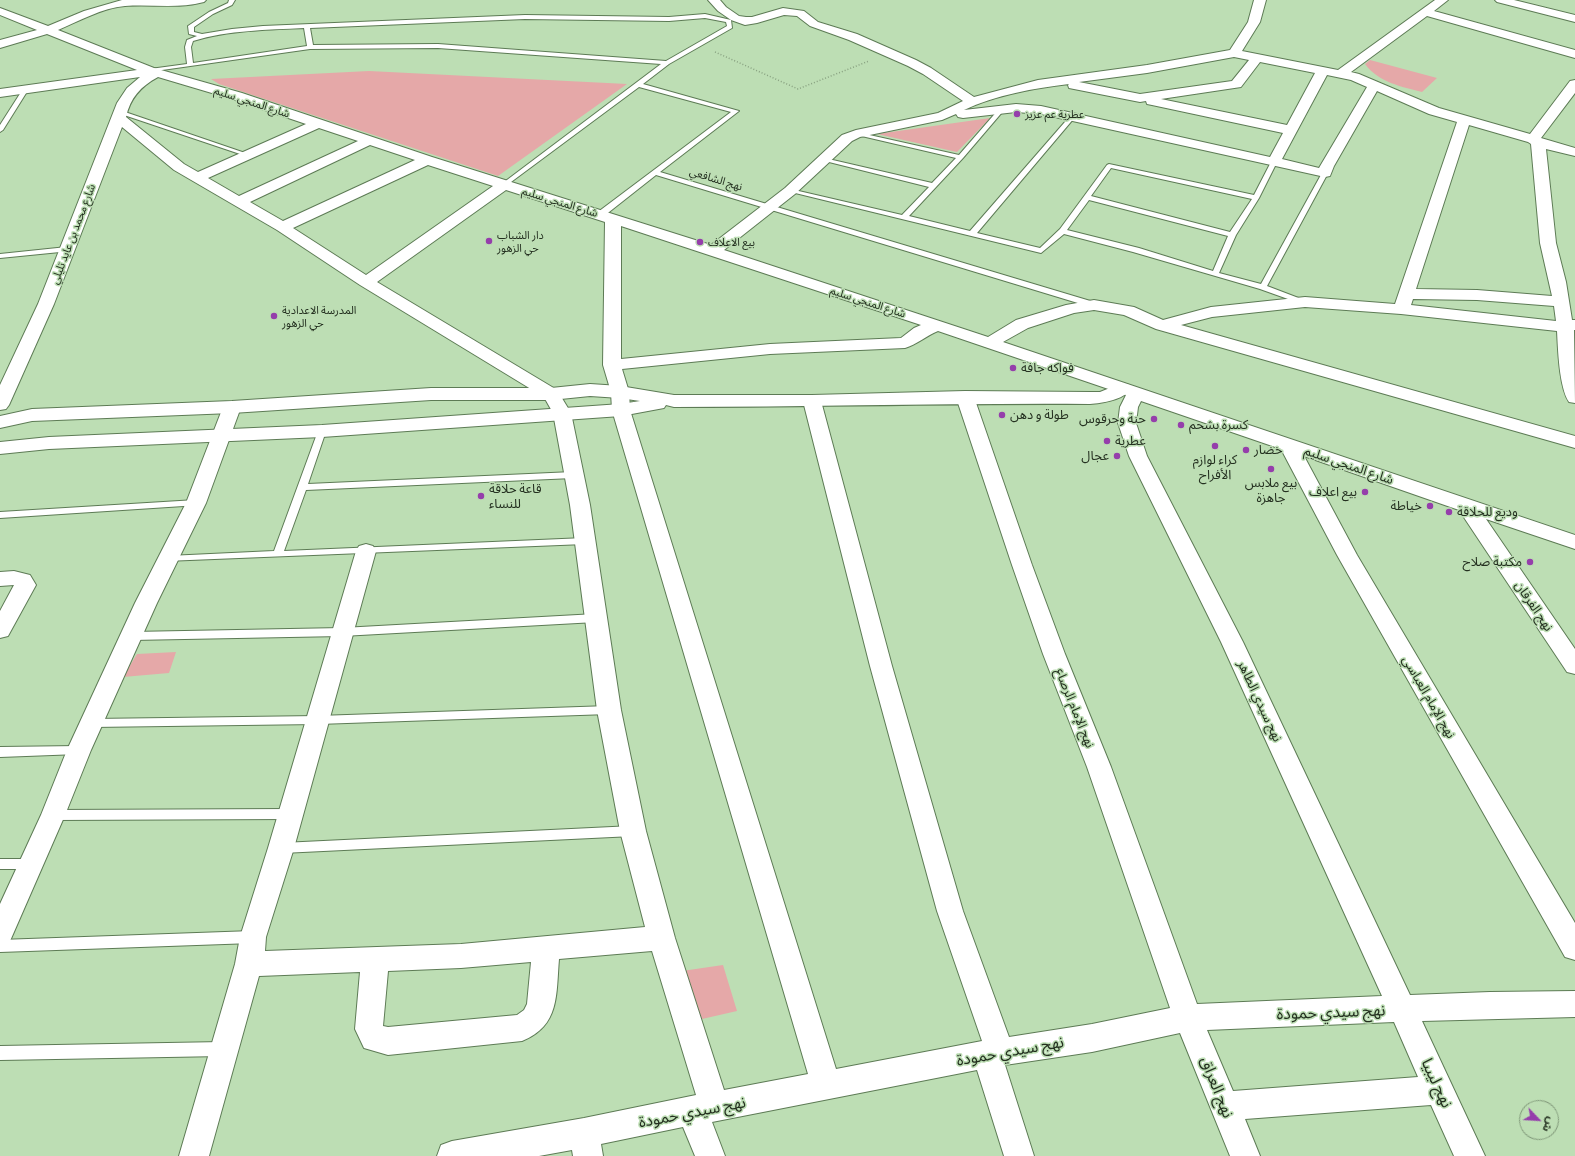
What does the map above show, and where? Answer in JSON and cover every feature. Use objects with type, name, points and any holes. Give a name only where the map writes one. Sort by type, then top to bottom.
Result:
[{"type":"street","points":[[0,44],[49,30],[88,13],[115,5],[177,4],[200,0]]},
{"type":"street","points":[[714,0],[722,9],[735,18],[745,21],[753,21],[783,11],[800,13],[814,24],[853,37],[927,71],[972,101]]},
{"type":"street","points":[[1234,53],[1254,22],[1260,0]]},
{"type":"street","points":[[1501,0],[1575,19]]},
{"type":"street","points":[[1341,74],[1431,4],[1575,54]]},
{"type":"street","name":"شارع المنجي سليم","points":[[0,11],[153,72],[237,96],[369,141],[607,216],[937,325],[1467,506],[1575,538]]},
{"type":"street","points":[[942,116],[972,101],[1038,84],[1060,82],[1213,58],[1234,53],[1354,77],[1412,103],[1464,121],[1575,152]]},
{"type":"street","points":[[1217,115],[1236,84],[1257,58]]},
{"type":"street","points":[[1274,162],[1323,70]]},
{"type":"street","points":[[0,93],[153,72]]},
{"type":"street","name":"شارع محمد بن عايد تليلي","points":[[0,405],[46,304],[120,115],[135,86],[153,72]]},
{"type":"street","points":[[1060,82],[1290,130]]},
{"type":"street","points":[[1140,98],[1236,84]]},
{"type":"street","points":[[1575,84],[1536,141],[1548,243],[1558,282],[1561,302],[1570,326],[1575,398]]},
{"type":"street","points":[[713,251],[790,191],[847,138],[856,134],[942,116],[1001,110],[1033,109],[1073,116],[1325,173],[1327,166],[1374,85]]},
{"type":"street","points":[[120,115],[179,167],[282,227],[556,403],[580,505],[609,710],[633,831],[703,1109],[710,1156]]},
{"type":"street","points":[[1404,301],[1464,121]]},
{"type":"street","points":[[197,178],[319,123]]},
{"type":"street","points":[[238,202],[369,141]]},
{"type":"street","points":[[282,227],[428,160]]},
{"type":"street","points":[[366,282],[505,184]]},
{"type":"street","points":[[607,216],[612,365],[620,401],[826,1086]]},
{"type":"street","points":[[1558,282],[1575,280]]},
{"type":"street","points":[[1162,325],[1211,312],[1305,302],[1404,301],[1477,295],[1561,302]]},
{"type":"street","points":[[1404,301],[1570,326]]},
{"type":"street","points":[[989,343],[1022,324],[1072,308],[1094,305],[1128,310],[1162,325],[1575,442]]},
{"type":"street","points":[[612,365],[770,349],[904,343],[920,332],[937,325]]},
{"type":"street","points":[[0,422],[32,415],[232,407],[431,394],[556,403],[620,401],[812,401],[965,397],[1090,398],[1103,397],[1129,391]]},
{"type":"street","name":"نهج سيدي الطاهر","points":[[1129,391],[1127,423],[1138,456],[1232,642],[1403,1009]]},
{"type":"street","points":[[427,423],[431,394]]},
{"type":"street","name":"نهج الإمام الرصاع","points":[[965,397],[1027,580],[1054,654],[1099,767],[1188,1018]]},
{"type":"street","points":[[812,401],[881,666],[948,903],[994,1053],[1019,1156]]},
{"type":"street","points":[[0,448],[49,444],[411,426],[556,403]]},
{"type":"street","points":[[0,933],[53,815],[79,750],[168,559],[196,503],[232,407]]},
{"type":"street","name":"نهج الإمام العباسي","points":[[1288,444],[1351,562],[1575,948]]},
{"type":"street","name":"نهج الفرقان","points":[[1467,506],[1575,666]]},
{"type":"street","points":[[194,1156],[249,964],[253,937],[291,814],[366,551]]},
{"type":"street","points":[[0,579],[14,578],[22,580],[25,585],[0,630]]},
{"type":"street","points":[[249,964],[461,956],[661,938]]},
{"type":"street","points":[[375,959],[369,1030],[374,1038],[388,1041],[522,1028],[534,1019],[541,1006],[546,948]]},
{"type":"street","name":"نهج سيدي حمودة","points":[[452,1156],[586,1144],[703,1109],[994,1053],[1092,1038],[1188,1018],[1490,1005],[1575,1004]]},
{"type":"street","name":"نهج ليبيا","points":[[1403,1009],[1470,1156]]},
{"type":"street","name":"نهج العراق","points":[[1188,1018],[1245,1156]]},
{"type":"street","points":[[1224,1106],[1440,1090]]},
{"type":"lane","points":[[200,36],[191,33],[191,26],[211,13],[230,4],[232,0]]},
{"type":"lane","points":[[190,65],[188,47],[190,40],[200,36],[244,30],[525,17],[669,19],[705,16],[729,21],[730,27],[667,63],[505,184]]},
{"type":"lane","points":[[307,26],[310,47]]},
{"type":"lane","points":[[153,72],[310,47],[438,46],[667,63]]},
{"type":"lane","points":[[607,216],[656,172],[736,111],[638,84]]},
{"type":"lane","points":[[0,130],[25,90]]},
{"type":"lane","points":[[904,217],[961,157],[1001,110]]},
{"type":"lane","points":[[120,115],[248,155]]},
{"type":"lane","points":[[972,234],[1073,116]]},
{"type":"lane","points":[[856,134],[961,157]]},
{"type":"lane","points":[[824,160],[934,186]]},
{"type":"lane","points":[[1215,274],[1232,234],[1256,198],[1274,162]]},
{"type":"lane","points":[[790,191],[904,217],[1041,252],[1063,231],[1109,166],[1256,198]]},
{"type":"lane","name":"نهج الشافعي","points":[[656,172],[1094,305]]},
{"type":"lane","points":[[1263,287],[1325,173]]},
{"type":"lane","points":[[1086,197],[1232,234]]},
{"type":"lane","points":[[1063,231],[1136,250],[1263,287],[1305,302]]},
{"type":"lane","points":[[0,256],[67,249]]},
{"type":"lane","points":[[278,554],[322,431]]},
{"type":"lane","points":[[301,487],[573,475]]},
{"type":"lane","points":[[0,515],[196,503]]},
{"type":"lane","points":[[168,559],[585,541]]},
{"type":"lane","points":[[132,636],[342,632],[596,618]]},
{"type":"lane","points":[[92,722],[318,720],[609,710]]},
{"type":"lane","points":[[0,752],[79,750]]},
{"type":"lane","points":[[53,815],[291,814]]},
{"type":"lane","points":[[281,848],[633,831]]},
{"type":"lane","points":[[0,864],[31,864]]},
{"type":"lane","points":[[0,946],[253,937]]},
{"type":"lane","points":[[0,1053],[225,1049]]},
{"type":"path","points":[[698,44],[798,88],[889,54]]},
{"type":"shaded area","points":[[1370,60],[1437,78],[1422,92],[1406,88],[1383,79],[1370,70],[1365,64]]},
{"type":"shaded area","points":[[369,71],[627,84],[498,176],[219,84],[211,79]]},
{"type":"shaded area","points":[[990,118],[957,152],[877,134]]},
{"type":"shaded area","points":[[176,652],[169,673],[123,677],[137,654]]},
{"type":"shaded area","points":[[723,965],[737,1011],[702,1019],[682,971]]},
{"type":"place","name":"عطرية عم عزيز","points":[[1017,114]]},
{"type":"place","name":"دار الشباب حي الزهور","points":[[489,241]]},
{"type":"place","name":"بيع الاعلاف","points":[[700,242]]},
{"type":"place","name":"المدرسة الاعدادية حي الزهور","points":[[274,316]]},
{"type":"place","name":"فواكه جافة","points":[[1013,368]]},
{"type":"place","name":"طولة و دهن","points":[[1002,415]]},
{"type":"place","name":"حنة وحرقوس","points":[[1154,419]]},
{"type":"place","name":"كسرة بشحم","points":[[1181,425]]},
{"type":"place","name":"عطرية","points":[[1107,441]]},
{"type":"place","name":"كراء لوازم الأفراح","points":[[1215,446]]},
{"type":"place","name":"خضار","points":[[1246,450]]},
{"type":"place","name":"عجال","points":[[1117,456]]},
{"type":"place","name":"بيع ملابس جاهزة","points":[[1271,469]]},
{"type":"place","name":"بيع اعلاف","points":[[1365,492]]},
{"type":"place","name":"قاعة حلاقة للنساء","points":[[481,496]]},
{"type":"place","name":"خياطة","points":[[1430,506]]},
{"type":"place","name":"وديع للحلاقة","points":[[1449,512]]},
{"type":"place","name":"مكتبة صلاح","points":[[1530,562]]}]
